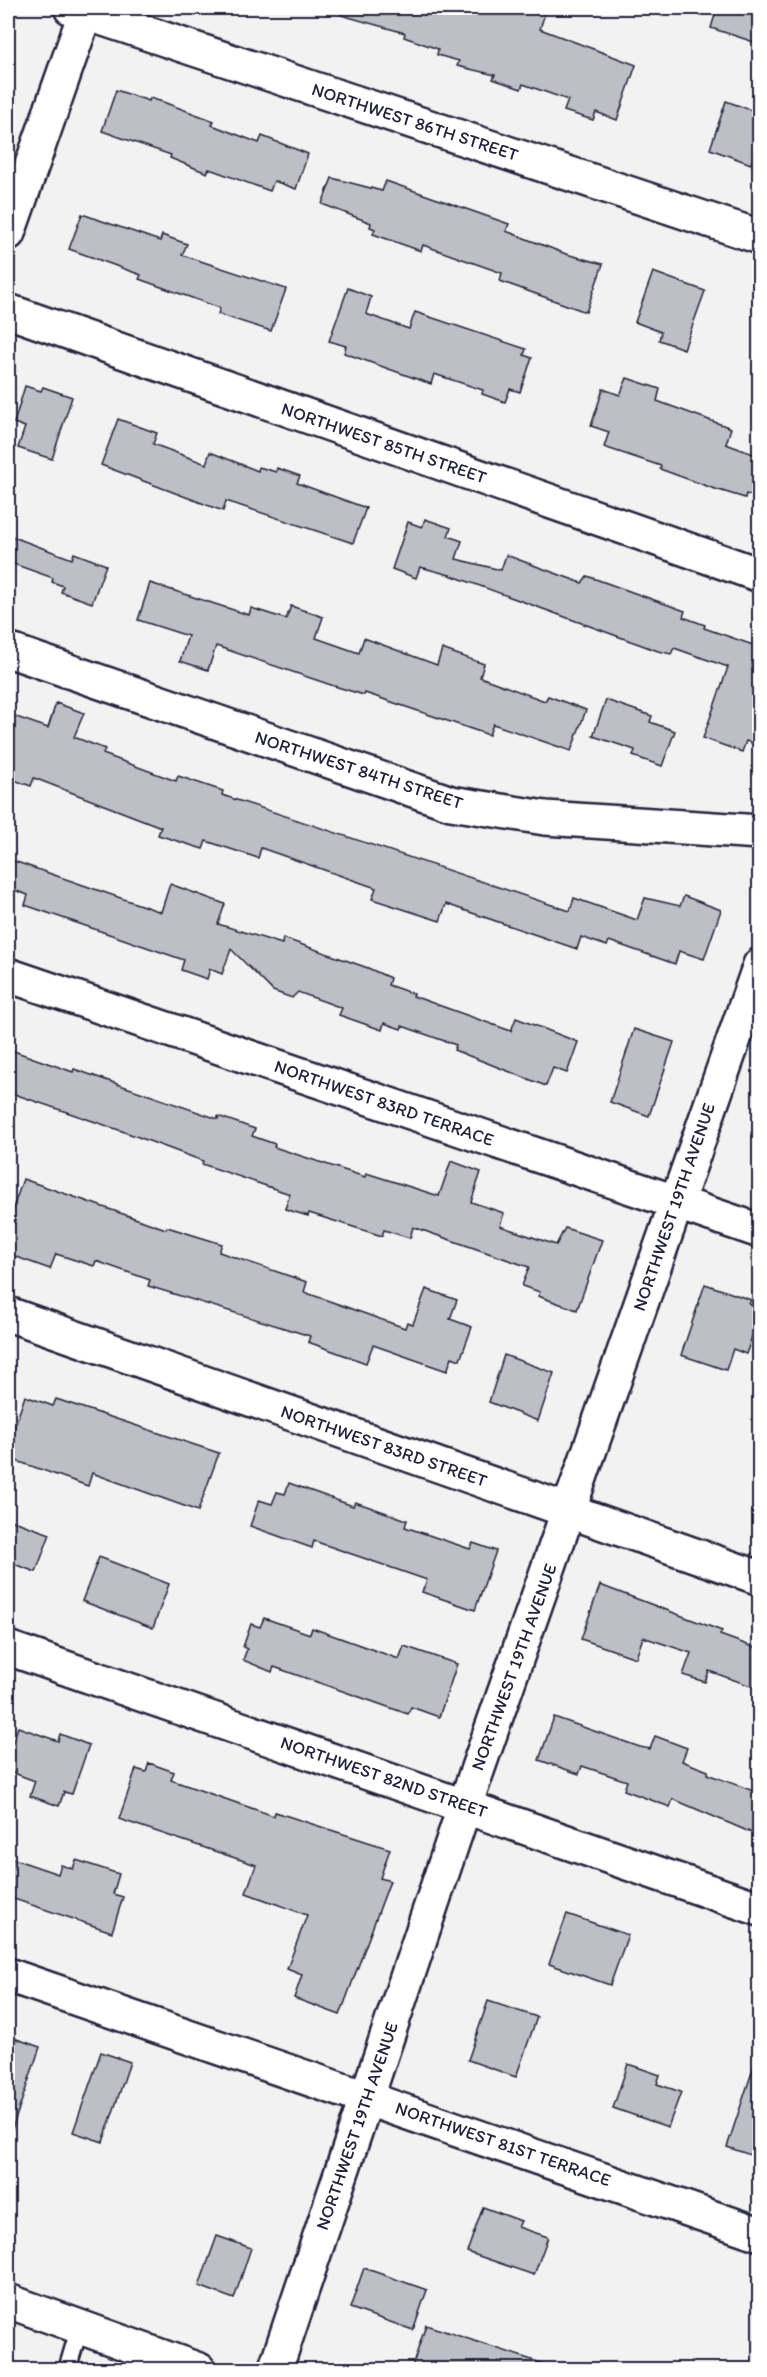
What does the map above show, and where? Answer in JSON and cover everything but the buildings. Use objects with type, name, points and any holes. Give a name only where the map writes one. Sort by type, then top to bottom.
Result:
[{"type":"street","points":[[8,233],[81,9]]},
{"type":"street","name":"NORTHWEST 86TH STREET","points":[[81,9],[759,237]]},
{"type":"street","name":"NORTHWEST 85TH STREET","points":[[8,311],[759,575]]},
{"type":"street","name":"NORTHWEST 84TH STREET","points":[[8,650],[451,803],[545,818],[759,832]]},
{"type":"street","name":"NORTHWEST 19TH AVENUE","points":[[274,2370],[465,1805],[570,1511],[675,1202],[759,965]]},
{"type":"street","name":"NORTHWEST 83RD TERRACE","points":[[8,975],[759,1231]]},
{"type":"street","name":"NORTHWEST 83RD STREET","points":[[8,1314],[759,1578]]},
{"type":"street","name":"NORTHWEST 82ND STREET","points":[[8,1648],[759,1909]]},
{"type":"street","name":"NORTHWEST 81ST TERRACE","points":[[8,1975],[759,2234]]},
{"type":"street","points":[[8,2301],[199,2370]]},
{"type":"lane","points":[[67,2370],[80,2326]]}]
